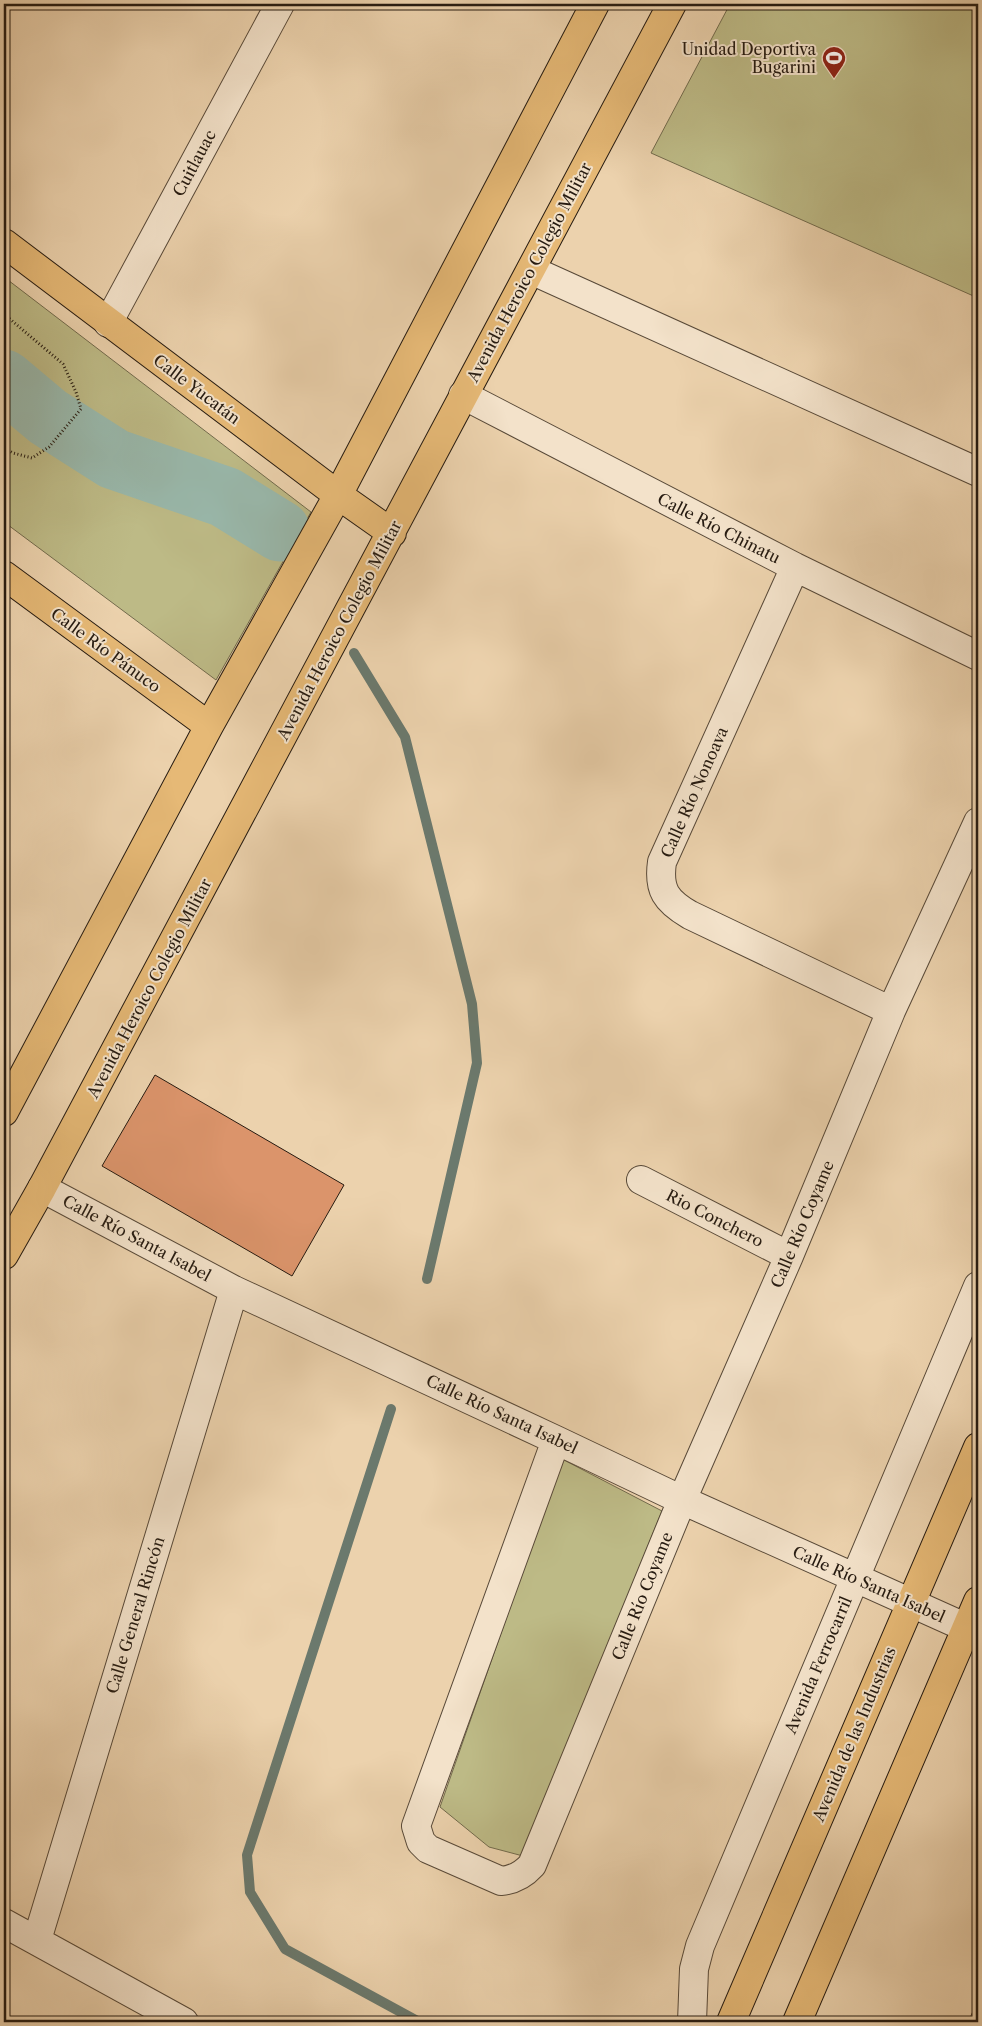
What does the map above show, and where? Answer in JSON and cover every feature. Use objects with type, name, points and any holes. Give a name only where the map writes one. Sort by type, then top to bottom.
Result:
[{"type":"main road","points":[[4,1112],[209,726],[338,495],[595,4]]},
{"type":"main road","name":"Avenida Heroico Colegio Militar","points":[[4,1255],[42,1188],[392,533],[463,395],[672,4]]},
{"type":"main road","name":"Calle Yucatán","points":[[4,243],[338,495],[392,533]]},
{"type":"main road","name":"Calle Río Pánuco","points":[[4,575],[209,726]]},
{"type":"main road","name":"Avenida de las Industrias","points":[[731,2022],[978,1447]]},
{"type":"main road","points":[[797,2022],[978,1601]]},
{"type":"street","name":"Cuitlauac","points":[[108,323],[280,4]]},
{"type":"street","points":[[531,270],[978,472]]},
{"type":"street","name":"Calle Río Chinatu","points":[[463,395],[794,567],[978,656]]},
{"type":"street","name":"Calle Río Nonoava","points":[[794,567],[662,862],[659,878],[664,892],[670,900],[675,906],[690,916],[891,1011]]},
{"type":"street","name":"Calle Río Coyame","points":[[556,1440],[416,1826],[420,1842],[428,1849],[501,1881],[518,1877],[532,1865],[682,1500],[789,1256],[891,1011],[978,822]]},
{"type":"street","name":"Rio Conchero","points":[[641,1180],[789,1256]]},
{"type":"street","name":"Calle Río Santa Isabel","points":[[42,1188],[234,1290],[682,1500],[967,1628]]},
{"type":"street","name":"Avenida Ferrocarril","points":[[692,2022],[694,1969],[700,1946],[978,1286]]},
{"type":"street","name":"Calle General Rincón","points":[[37,1940],[234,1290]]},
{"type":"street","points":[[4,1923],[184,2022]]},
{"type":"path","points":[[4,314],[63,364],[76,392],[81,409],[49,447],[32,458],[13,453],[4,448]]},
{"type":"shaded area","name":"Unidad Deportiva Bugarini","points":[[730,4],[978,4],[978,298],[651,153]]},
{"type":"shaded area","points":[[4,277],[311,512],[216,680],[4,522]]},
{"type":"shaded area","points":[[562,1459],[662,1511],[523,1856],[489,1847],[440,1807]]},
{"type":"building","points":[[155,1075],[344,1185],[292,1276],[102,1166]]},
{"type":"waterway","points":[[4,380],[48,417],[114,459],[225,497],[280,531]]},
{"type":"waterway","points":[[354,653],[405,737],[472,1004],[477,1063],[427,1279]]},
{"type":"waterway","points":[[391,1409],[247,1855],[250,1892],[285,1949],[419,2022]]},
{"type":"railway","points":[[971,2022],[978,2005]]},
{"type":"place","name":"Unidad Deportiva Bugarini","points":[[834,79]]}]
